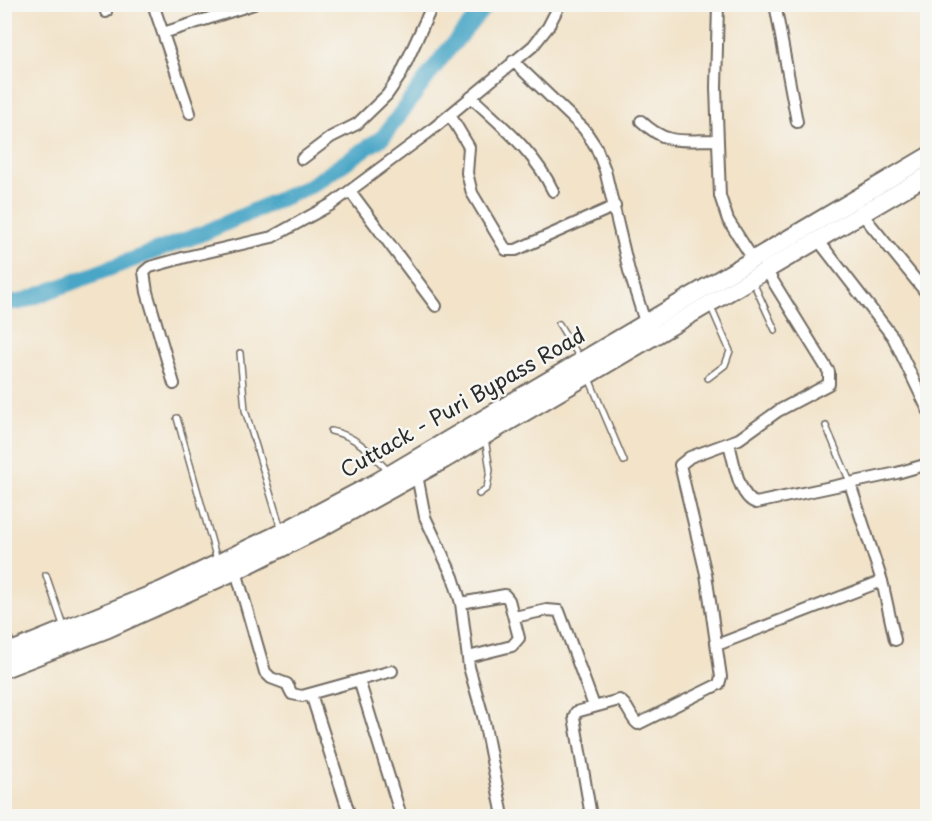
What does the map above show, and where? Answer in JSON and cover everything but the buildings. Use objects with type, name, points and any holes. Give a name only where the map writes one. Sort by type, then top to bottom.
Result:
[{"type":"highway","name":"Cuttack - Puri Bypass Road","points":[[9,652],[162,590],[282,532],[584,368],[710,303],[751,279],[760,265],[927,156]]},
{"type":"highway","name":"Cuttack - Puri Bypass Road","points":[[4,669],[108,628],[236,571],[314,532],[484,436],[584,368],[645,322],[760,265],[818,240],[927,175]]},
{"type":"street","points":[[153,4],[190,113]]},
{"type":"street","points":[[163,33],[254,4]]},
{"type":"street","points":[[302,159],[331,137],[357,124],[387,95],[400,76],[433,4]]},
{"type":"street","points":[[174,384],[147,292],[144,272],[150,267],[186,257],[272,237],[304,221],[350,191],[450,115],[533,46],[548,27],[561,4]]},
{"type":"street","points":[[591,816],[574,717],[582,709],[619,700],[626,704],[633,720],[638,724],[715,688],[721,677],[706,574],[680,465],[690,457],[729,444],[778,411],[829,384],[831,378],[723,209],[717,140],[718,4]]},
{"type":"street","points":[[775,4],[798,122]]},
{"type":"street","points":[[513,61],[584,129],[596,147],[615,206],[635,293],[645,322]]},
{"type":"street","points":[[471,97],[529,152],[544,171],[553,191]]},
{"type":"street","points":[[450,115],[469,147],[467,173],[472,193],[506,250],[516,250],[615,206]]},
{"type":"street","points":[[640,121],[655,134],[664,138],[717,140]]},
{"type":"street","points":[[350,191],[436,306]]},
{"type":"street","points":[[862,214],[927,295]]},
{"type":"street","points":[[818,240],[893,337],[924,390],[927,410]]},
{"type":"street","points":[[729,444],[743,490],[751,501],[764,502],[850,484],[927,464]]},
{"type":"street","points":[[417,475],[425,517],[453,577],[461,603],[468,657],[487,732],[503,816]]},
{"type":"street","points":[[850,484],[882,581],[895,640]]},
{"type":"street","points":[[236,571],[265,672],[271,678],[282,680],[297,696],[392,671]]},
{"type":"street","points":[[717,645],[882,581]]},
{"type":"street","points":[[461,603],[505,595],[509,600],[519,638],[515,644],[468,657]]},
{"type":"street","points":[[514,617],[547,610],[559,611],[594,706]]},
{"type":"street","points":[[359,680],[402,816]]},
{"type":"street","points":[[311,694],[350,816]]},
{"type":"lane","points":[[751,279],[774,330]]},
{"type":"lane","points":[[708,378],[725,365],[730,351],[722,326],[710,303]]},
{"type":"lane","points":[[559,324],[584,368],[624,461]]},
{"type":"lane","points":[[240,353],[245,410],[282,532]]},
{"type":"lane","points":[[177,418],[217,563]]},
{"type":"lane","points":[[826,426],[850,484]]},
{"type":"lane","points":[[331,431],[346,434],[356,440],[391,473]]},
{"type":"lane","points":[[480,494],[487,488],[490,470],[484,436]]},
{"type":"lane","points":[[46,575],[64,630]]},
{"type":"lane","points":[[4,622],[9,652]]},
{"type":"waterway","points":[[4,302],[20,302],[206,232],[310,186],[383,137],[443,56],[487,4]]}]
